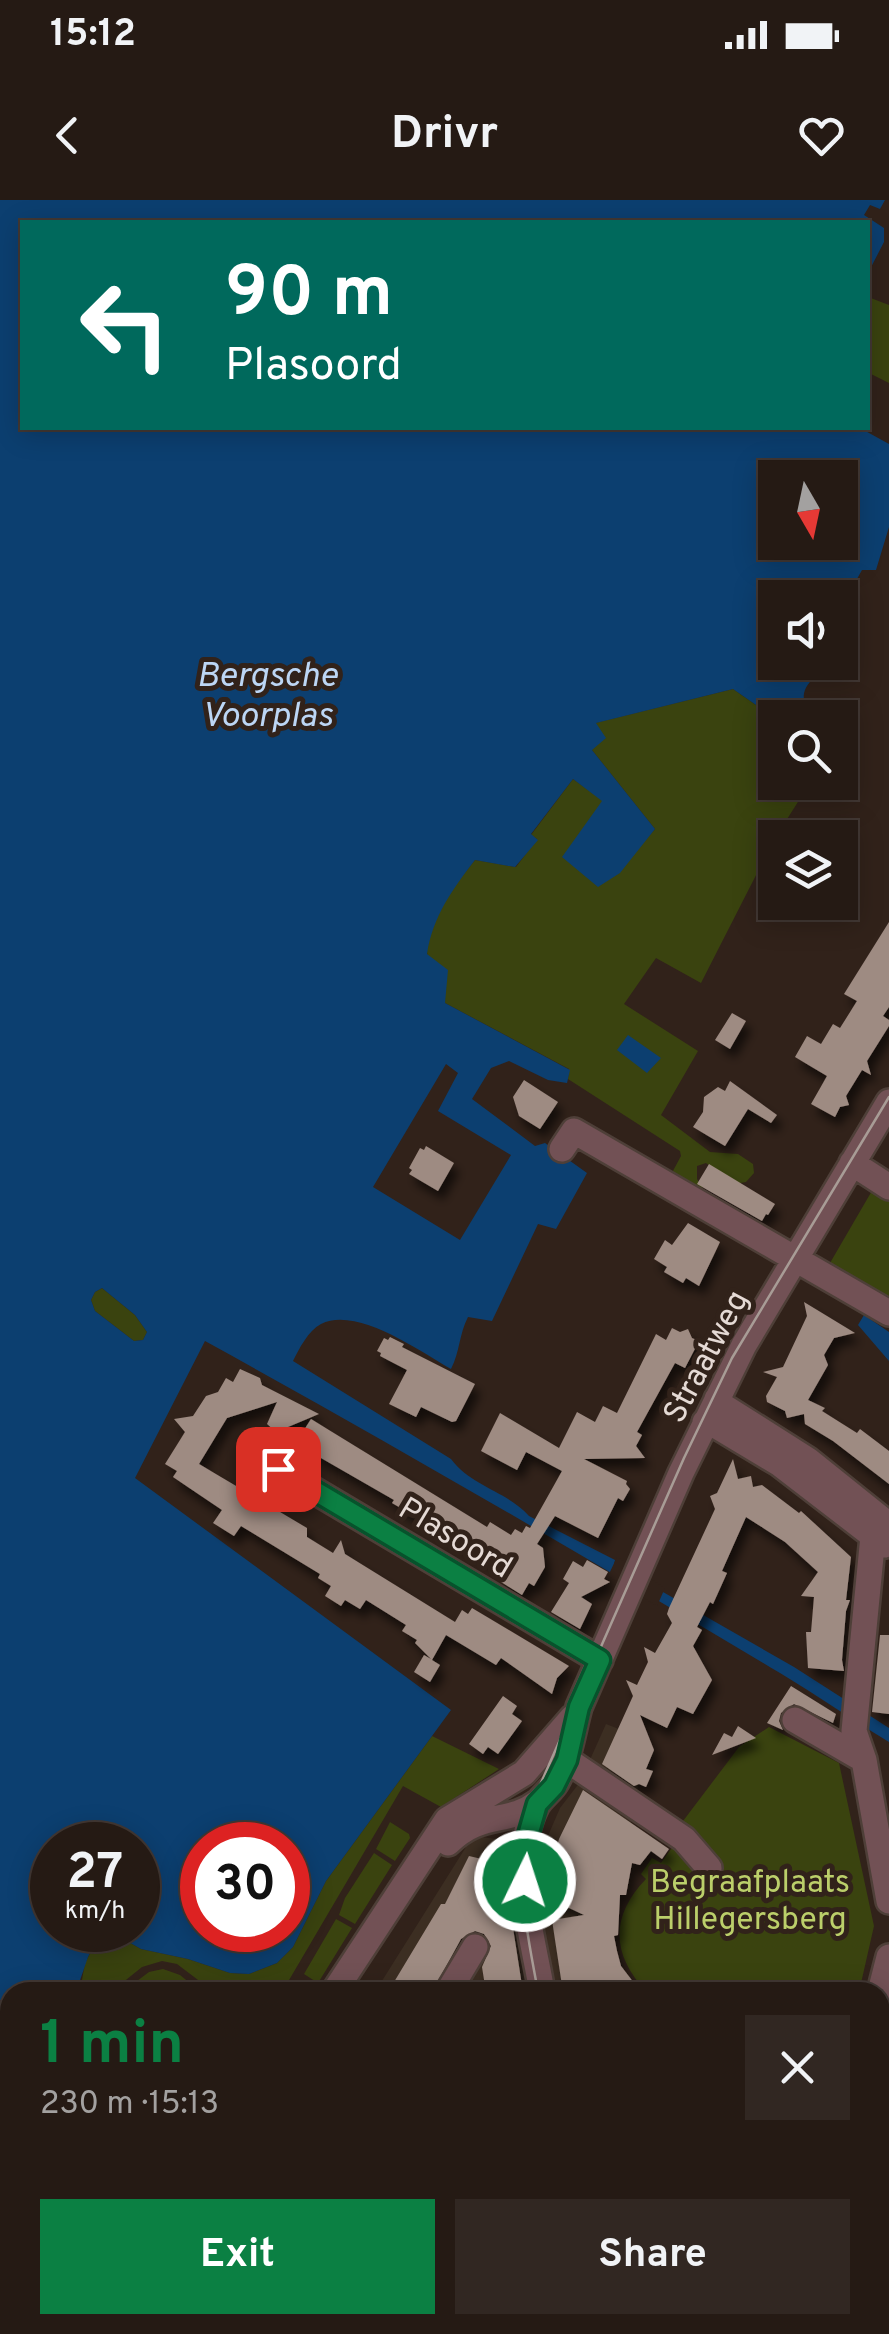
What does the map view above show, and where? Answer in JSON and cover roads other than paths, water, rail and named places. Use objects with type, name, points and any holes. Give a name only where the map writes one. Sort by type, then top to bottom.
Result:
[{"type":"street","name":"Straatweg","points":[[579,1707],[711,1410],[889,1102]]},
{"type":"street","points":[[562,1149],[574,1131],[889,1313]]},
{"type":"street","points":[[852,1163],[889,1186]]},
{"type":"street","points":[[711,1410],[710,1422],[884,1532],[854,1732],[885,1849],[889,1902]]},
{"type":"street","name":"Plasoord","points":[[278,1469],[600,1660]]},
{"type":"street","points":[[429,1856],[468,1826],[537,1804],[554,1786],[567,1760],[579,1707]]},
{"type":"street","points":[[356,1982],[447,1820],[533,1765],[579,1707]]},
{"type":"street","points":[[795,1720],[864,1760]]},
{"type":"street","points":[[567,1760],[684,1839],[709,1868]]},
{"type":"street","points":[[504,1784],[529,1792],[537,1804],[526,1842],[525,1881],[540,1982]]},
{"type":"street","points":[[342,1982],[390,1918]]},
{"type":"street","points":[[454,1982],[476,1947]]},
{"type":"water","name":"Bergsche Voorplas","points":[[0,200],[885,200],[880,209],[870,205],[864,215],[884,228],[884,242],[870,269],[870,220],[20,220],[20,430],[864,430],[889,444],[889,527],[876,570],[862,570],[856,580],[758,580],[758,680],[812,680],[804,700],[758,700],[758,706],[733,689],[596,723],[606,738],[592,750],[655,829],[620,873],[598,887],[562,857],[602,801],[573,779],[531,834],[538,840],[515,867],[475,860],[439,915],[427,954],[448,970],[445,1003],[570,1070],[567,1083],[548,1080],[509,1061],[491,1068],[472,1099],[535,1146],[545,1143],[587,1173],[556,1229],[538,1224],[492,1321],[468,1317],[451,1369],[388,1333],[336,1320],[312,1331],[293,1361],[451,1459],[469,1476],[529,1516],[615,1560],[614,1564],[794,1667],[889,1728],[889,1742],[564,1545],[205,1341],[135,1478],[451,1710],[326,1881],[310,1913],[310,1822],[180,1822],[180,1952],[288,1952],[277,1963],[249,1974],[230,1973],[155,1952],[160,1952],[160,1822],[30,1822],[30,1952],[91,1952],[79,1982],[0,1982]],"holes":[[[446,1064],[458,1073],[438,1111],[511,1155],[460,1240],[373,1187]],[[102,1288],[135,1315],[147,1332],[143,1340],[134,1341],[95,1311],[91,1300]]]},
{"type":"water","points":[[628,1035],[661,1058],[647,1073],[617,1050]]},
{"type":"water","points":[[864,1315],[889,1332],[889,1361],[858,1325]]},
{"type":"tram line","points":[[536,1982],[522,1878],[530,1808],[732,1358],[889,1097]]},
{"type":"park label","name":"Begraafplaats Hillegersberg","points":[[750,1900]]}]
